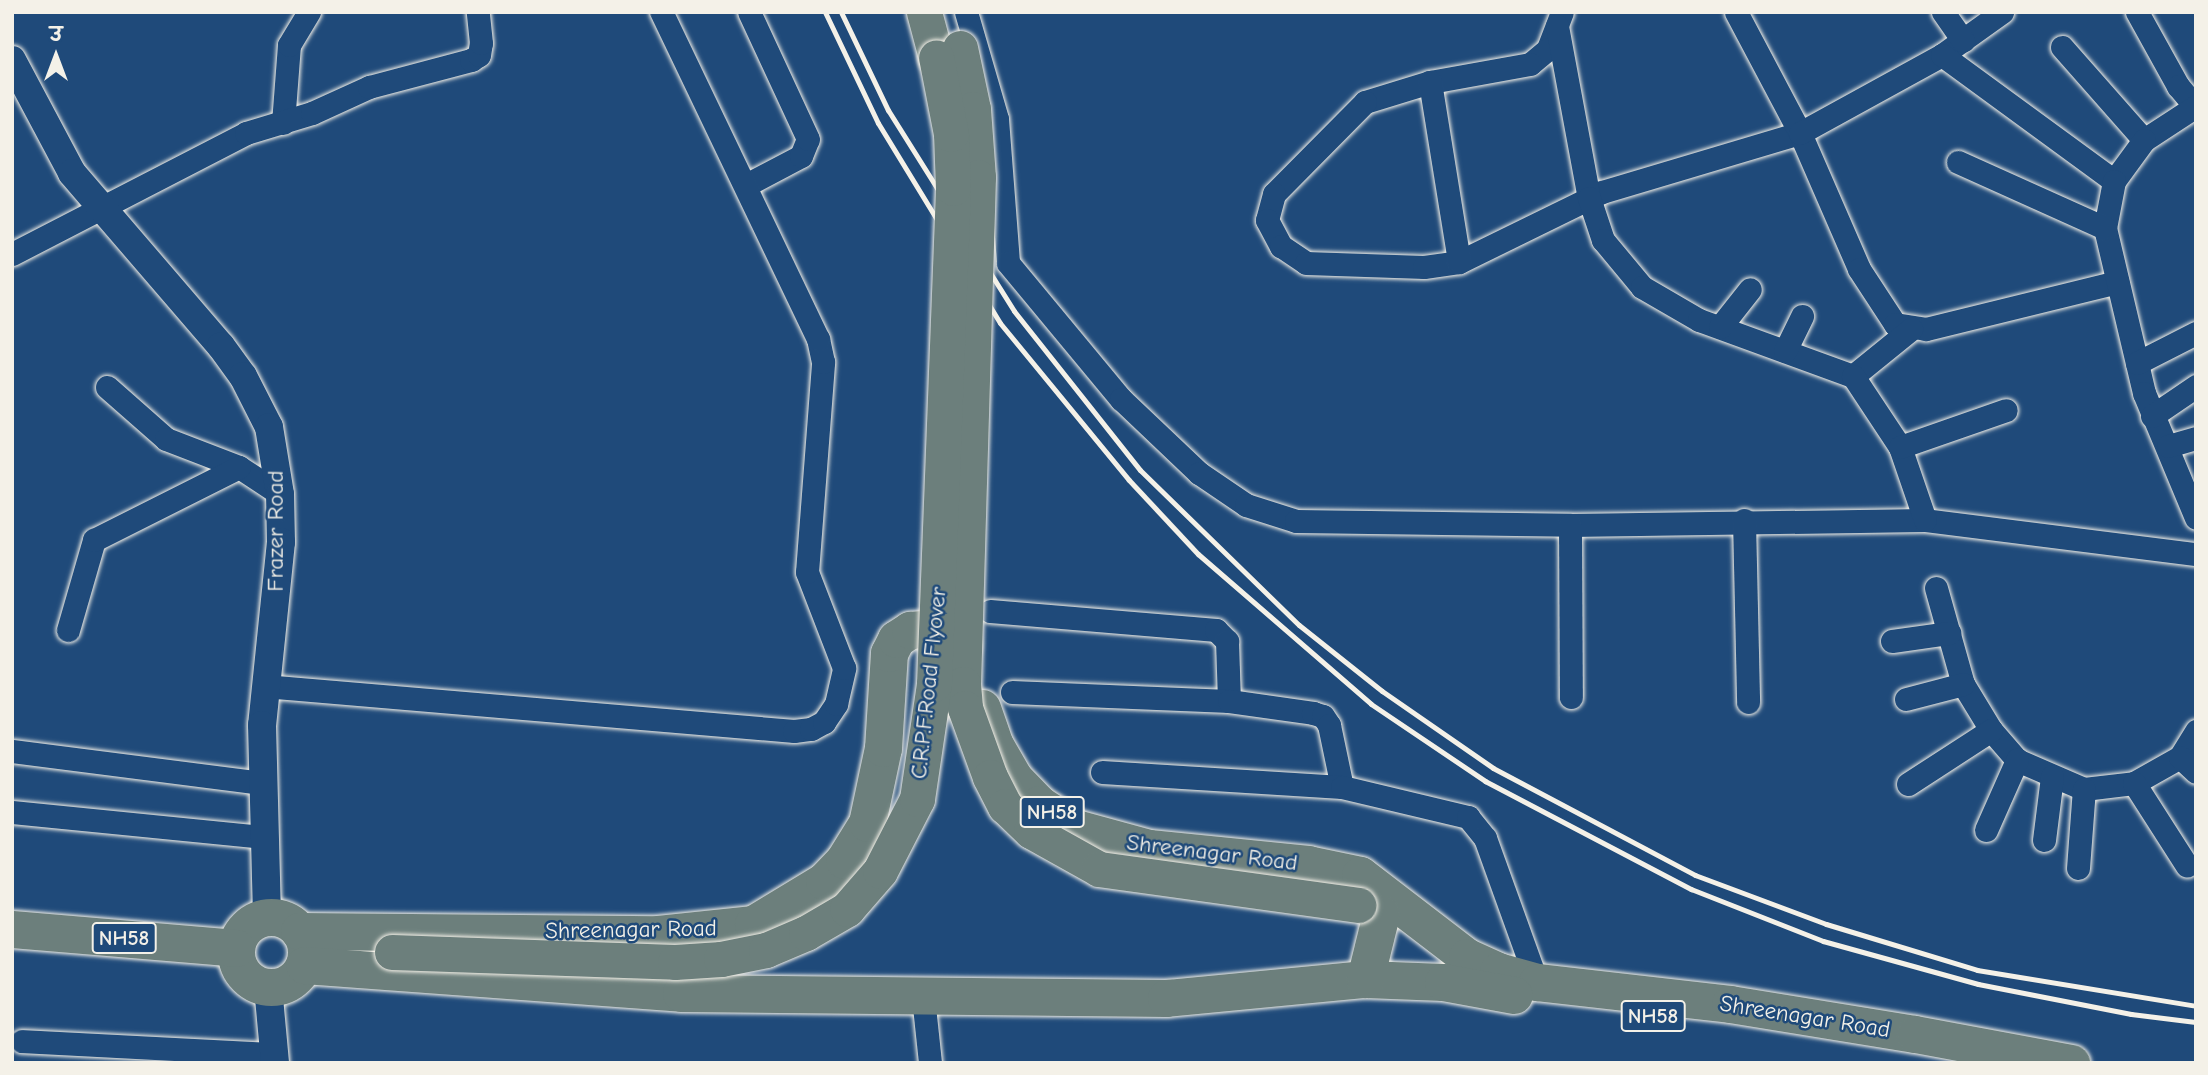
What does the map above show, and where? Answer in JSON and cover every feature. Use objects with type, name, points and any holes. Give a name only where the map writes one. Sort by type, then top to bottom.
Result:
[{"type":"highway","name":"Shreenagar Road","points":[[294,942],[720,931],[766,918],[824,881],[845,860],[867,823],[883,748],[889,653],[896,639],[922,628],[946,631],[956,638],[965,651],[995,745],[1014,778],[1040,804],[1076,828],[1149,848],[1360,875],[1479,964],[1540,991],[1940,1063]]},
{"type":"highway","points":[[1365,979],[1370,909]]},
{"type":"highway","points":[[246,928],[294,942],[289,982],[268,987],[241,970],[236,948],[246,928]]},
{"type":"highway","name":"NH58","points":[[12,929],[236,948]]},
{"type":"highway","name":"Shreenagar Road","points":[[294,942],[681,993],[1166,998],[1365,979],[1443,982],[1730,1004],[2071,1063]]},
{"type":"main road","name":"C.R.P.F.Road Flyover","points":[[294,942],[392,952],[674,962],[766,950],[847,909],[880,871],[903,833],[919,787],[934,684],[953,188],[951,134],[924,12]]},
{"type":"main road","name":"C.R.P.F.Road Flyover","points":[[949,12],[973,108],[978,177],[963,684],[965,708],[990,778],[1005,806],[1031,831],[1099,869],[1418,918]]},
{"type":"street","points":[[283,123],[289,45],[309,12]]},
{"type":"street","points":[[12,254],[98,207],[246,134],[283,123],[369,87],[471,60],[479,55],[481,43],[478,12]]},
{"type":"street","points":[[264,686],[794,731],[811,729],[824,722],[843,687],[844,668],[807,572],[823,362],[818,339],[661,12]]},
{"type":"street","points":[[746,185],[801,156],[808,139],[749,12]]},
{"type":"street","points":[[966,12],[997,119],[1008,263],[1121,399],[1199,473],[1246,505],[1296,521],[1570,525],[1744,520],[1925,520],[2196,554]]},
{"type":"street","points":[[1736,12],[1800,134],[1859,269],[1895,324],[1911,329]]},
{"type":"street","points":[[1943,12],[1963,41]]},
{"type":"street","points":[[1560,19],[1548,49],[1530,64],[1430,82],[1364,102],[1274,194],[1267,220],[1281,246],[1306,263],[1424,267],[1459,262],[1589,198],[1800,134],[1942,55],[2002,12]]},
{"type":"street","points":[[2137,12],[2178,86],[2195,106],[2144,140],[2114,181],[2105,228],[2152,416],[2168,446],[2196,517]]},
{"type":"street","points":[[1560,19],[1589,198],[1603,240],[1642,287],[1720,327],[1853,376],[1900,447],[1925,520]]},
{"type":"street","points":[[2062,47],[2144,140]]},
{"type":"street","points":[[1942,55],[2114,181]]},
{"type":"street","name":"Frazer Road","points":[[12,60],[72,173],[243,376],[269,427],[280,494],[277,600],[264,686],[262,837],[294,942]]},
{"type":"street","points":[[1430,82],[1459,262]]},
{"type":"street","points":[[1958,162],[2105,228]]},
{"type":"street","points":[[1853,376],[1911,329],[2117,282]]},
{"type":"street","points":[[1720,327],[1750,289]]},
{"type":"street","points":[[1785,351],[1802,316]]},
{"type":"street","points":[[2137,363],[2196,333]]},
{"type":"street","points":[[2152,416],[2196,386]]},
{"type":"street","points":[[107,387],[166,439],[239,467],[280,494]]},
{"type":"street","points":[[1900,447],[2006,410]]},
{"type":"street","points":[[2168,446],[2196,438]]},
{"type":"street","points":[[68,630],[94,540],[239,467]]},
{"type":"street","points":[[1744,520],[1748,702]]},
{"type":"street","points":[[1570,525],[1572,697]]},
{"type":"street","points":[[1936,588],[1963,684],[1991,730],[2017,760],[2084,789],[2134,783],[2188,764],[2196,731]]},
{"type":"street","points":[[990,611],[1216,630],[1227,641],[1229,701]]},
{"type":"street","points":[[1892,641],[1949,633]]},
{"type":"street","points":[[1906,699],[1963,684]]},
{"type":"street","points":[[1012,692],[1229,701],[1323,716],[1342,787]]},
{"type":"street","points":[[1908,784],[1991,730]]},
{"type":"street","points":[[12,751],[262,768]]},
{"type":"street","points":[[1986,831],[2017,760]]},
{"type":"street","points":[[1102,772],[1342,787],[1468,817],[1477,825],[1540,991]]},
{"type":"street","points":[[2044,840],[2052,777]]},
{"type":"street","points":[[2134,783],[2188,866]]},
{"type":"street","points":[[2078,868],[2084,789]]},
{"type":"street","points":[[12,812],[262,837]]},
{"type":"street","points":[[22,1041],[274,1058],[268,987]]},
{"type":"street","points":[[923,997],[930,1063]]},
{"type":"railway","points":[[825,12],[878,123],[1000,323],[1129,480],[1198,554],[1371,704],[1485,781],[1691,889],[1823,941],[1978,984],[2131,1014],[2196,1022]]},
{"type":"railway","points":[[841,12],[888,110],[1014,311],[1140,470],[1299,625],[1382,691],[1493,768],[1695,875],[1826,924],[1977,970],[2196,1006]]}]
